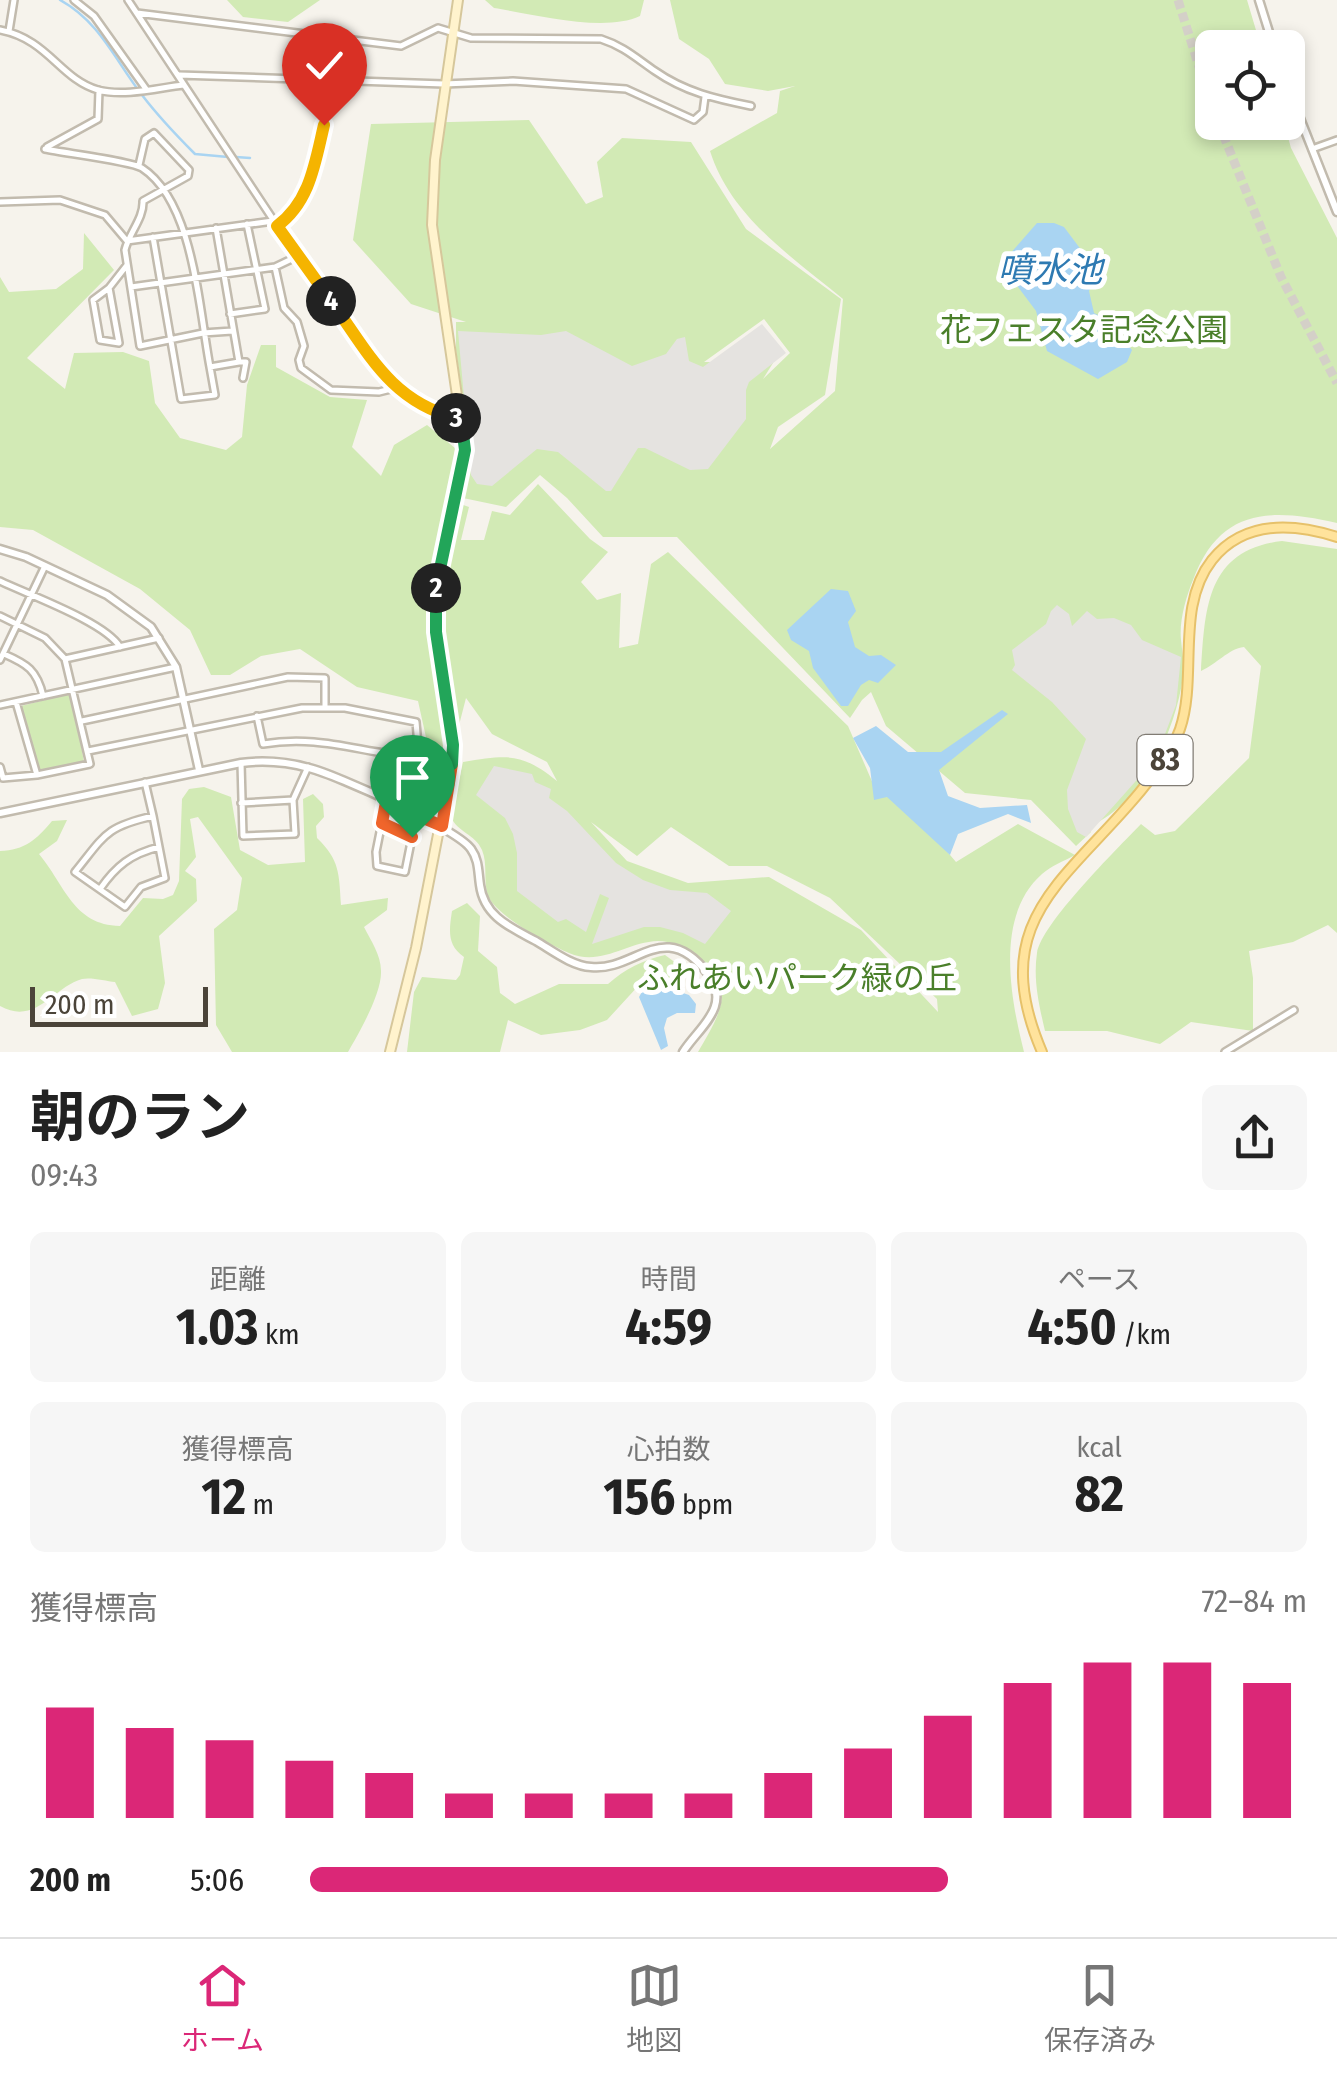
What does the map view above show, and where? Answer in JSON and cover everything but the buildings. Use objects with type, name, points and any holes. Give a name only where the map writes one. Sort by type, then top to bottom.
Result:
[{"type":"main road","points":[[390,1052],[442,826],[453,745],[436,632],[435,596],[465,450],[432,225],[432,191],[458,0]]},
{"type":"main road","name":"83","points":[[1042,1052],[1026,1014],[1022,990],[1021,966],[1030,927],[1042,902],[1127,808],[1169,753],[1181,727],[1191,617],[1202,576],[1225,548],[1245,534],[1266,527],[1289,526],[1337,537]]},
{"type":"street","points":[[9,32],[14,0]]},
{"type":"street","points":[[74,0],[94,16],[141,90]]},
{"type":"street","points":[[128,0],[275,223],[395,388],[439,414],[461,419]]},
{"type":"street","points":[[1259,0],[1268,30]]},
{"type":"street","points":[[136,14],[400,46],[438,28],[472,38],[601,40],[615,43],[656,72],[706,97],[751,106]]},
{"type":"street","points":[[0,30],[31,40],[78,80],[99,90],[184,85]]},
{"type":"street","points":[[127,240],[275,223],[291,214],[312,176],[324,125],[325,36]]},
{"type":"street","points":[[179,75],[626,88],[694,120],[703,112],[706,97]]},
{"type":"street","points":[[99,90],[98,119],[45,149],[139,165],[164,190],[184,233],[215,394],[181,399],[153,237]]},
{"type":"street","points":[[139,165],[145,139],[154,133],[189,170],[188,176],[144,201],[127,240],[127,265],[140,346],[203,333],[232,332]]},
{"type":"street","points":[[1305,136],[1337,212]]},
{"type":"street","points":[[1310,150],[1337,140]]},
{"type":"street","points":[[0,202],[60,200],[105,216],[127,240]]},
{"type":"street","points":[[230,314],[265,309],[247,224]]},
{"type":"street","points":[[216,228],[239,362]]},
{"type":"street","points":[[131,287],[275,267],[298,256]]},
{"type":"street","points":[[110,288],[118,343],[100,340],[93,300],[110,288],[127,265]]},
{"type":"street","points":[[275,267],[284,308],[297,322],[304,346],[299,360],[301,368],[331,390],[380,392],[395,388]]},
{"type":"street","points":[[210,367],[246,362],[243,378]]},
{"type":"street","points":[[0,549],[124,604],[146,621],[176,667],[199,770]]},
{"type":"street","points":[[43,696],[38,677],[30,667],[1,655],[45,566]]},
{"type":"street","points":[[0,581],[93,625],[120,647]]},
{"type":"street","points":[[0,616],[45,638],[65,659],[90,764],[37,776],[3,778],[0,767]]},
{"type":"street","points":[[65,659],[159,638]]},
{"type":"street","points":[[0,706],[176,667]]},
{"type":"street","points":[[82,721],[288,677],[325,678],[326,706]]},
{"type":"street","points":[[16,702],[37,776]]},
{"type":"street","points":[[88,752],[256,716],[326,706],[416,722],[419,757],[324,740],[263,744],[256,716]]},
{"type":"street","points":[[0,813],[241,762],[308,767],[442,826],[472,850],[481,892],[492,913],[563,956],[589,968],[604,967],[662,946],[676,950],[702,968],[714,985],[715,1011],[683,1052]]},
{"type":"street","points":[[241,762],[243,836],[295,834],[293,800],[308,767]]},
{"type":"street","points":[[146,782],[166,878],[142,887],[125,908],[76,872],[116,826],[153,816]]},
{"type":"street","points":[[241,803],[293,800]]},
{"type":"street","points":[[382,823],[412,837],[405,872],[377,866],[376,852],[386,802]]},
{"type":"street","points":[[100,889],[126,860],[159,847]]},
{"type":"street","points":[[1225,1052],[1294,1010]]},
{"type":"green space","points":[[227,0],[320,0],[288,22],[243,17]]},
{"type":"green space","points":[[485,0],[644,0],[640,16],[588,23],[494,8]]},
{"type":"green space","name":"花フェスタ記念公園","points":[[670,0],[1247,0],[1256,30],[1195,30],[1195,140],[1289,140],[1337,238],[1337,523],[1269,515],[1233,526],[1217,539],[1204,556],[1186,601],[1181,633],[1183,677],[1164,743],[1140,784],[1108,816],[1089,827],[1091,832],[1076,846],[1031,800],[965,793],[886,726],[871,692],[850,718],[677,537],[603,537],[540,475],[506,507],[463,498],[469,442],[456,350],[456,322],[466,322],[411,304],[353,240],[371,124],[529,120],[586,204],[603,197],[597,162],[622,138],[691,142],[746,229],[841,299],[825,395],[778,427],[770,449],[835,391],[843,299],[765,234],[732,196],[710,151],[777,113],[780,91],[795,86],[768,91],[725,84],[709,59],[679,39]],"holes":[[[764,319],[790,353],[763,379],[773,363],[704,362]]]},
{"type":"green space","name":"ふれあいパーク緑の丘","points":[[84,233],[114,270],[27,358],[65,389],[74,353],[123,352],[149,361],[155,403],[180,438],[226,450],[242,437],[247,385],[261,345],[276,345],[276,367],[330,397],[367,400],[352,447],[381,476],[394,445],[427,425],[455,448],[449,500],[469,507],[461,540],[484,540],[492,511],[510,515],[538,484],[590,539],[608,552],[581,582],[597,600],[621,593],[619,648],[638,644],[651,564],[668,552],[848,726],[874,786],[928,829],[956,862],[1018,824],[1075,855],[1042,874],[1017,912],[1010,959],[1011,984],[1024,1052],[698,1052],[719,1011],[721,988],[707,966],[693,954],[676,944],[658,941],[603,956],[581,957],[524,929],[493,904],[488,896],[482,850],[451,817],[463,762],[492,758],[523,760],[557,781],[547,762],[492,734],[466,698],[449,764],[430,805],[419,777],[429,751],[418,701],[357,687],[300,649],[261,656],[230,675],[211,675],[190,630],[140,589],[33,530],[0,527],[0,277],[9,292],[56,289],[83,269]],"holes":[[[591,822],[637,856],[671,827],[729,866],[767,866],[830,898],[937,999],[938,1012],[861,930],[769,877],[688,883],[627,861]]]},
{"type":"green space","points":[[1282,541],[1337,549],[1337,933],[1328,925],[1293,942],[1249,951],[1253,1031],[1191,1022],[1160,1044],[1107,1031],[1045,1031],[1036,963],[1042,940],[1052,924],[1141,824],[1155,835],[1175,831],[1249,758],[1261,666],[1244,647],[1201,671],[1208,605],[1214,586],[1238,556]]},
{"type":"green space","points":[[69,694],[84,762],[43,771],[39,769],[21,706]]},
{"type":"green space","points":[[204,787],[231,797],[240,850],[268,865],[305,862],[303,799],[313,794],[323,804],[324,817],[316,826],[317,838],[337,868],[341,905],[388,898],[387,910],[364,927],[379,959],[380,980],[369,1013],[348,1052],[232,1052],[216,1025],[214,929],[237,910],[242,878],[198,817],[190,819],[196,857],[185,871],[196,879],[197,901],[159,936],[165,983],[158,1009],[132,1016],[115,982],[90,978],[72,983],[34,1008],[13,1011],[0,1006],[0,851],[29,843],[52,821],[67,820],[57,841],[39,854],[81,911],[104,924],[120,926],[143,898],[173,895],[179,881],[182,799],[189,789]]},
{"type":"green space","points":[[467,903],[480,916],[478,951],[497,967],[500,993],[515,1004],[559,984],[608,984],[635,966],[665,955],[680,966],[676,977],[640,984],[607,1020],[580,1030],[541,1035],[508,1020],[500,1052],[407,1052],[414,992],[422,977],[456,980],[460,975],[464,957],[452,942],[450,925],[452,911]]},
{"type":"shaded area","points":[[762,324],[786,353],[749,382],[746,419],[708,469],[690,470],[638,448],[611,491],[606,491],[558,452],[537,449],[492,486],[477,484],[471,475],[458,331],[541,335],[566,331],[632,366],[666,354],[677,339],[685,337],[689,361],[703,367]]},
{"type":"shaded area","points":[[1057,605],[1069,614],[1072,626],[1087,611],[1097,619],[1114,618],[1131,625],[1142,640],[1181,657],[1176,705],[1159,750],[1086,837],[1077,832],[1068,809],[1067,790],[1086,739],[1052,702],[1012,670],[1012,650],[1046,624]]},
{"type":"shaded area","points":[[494,766],[532,774],[535,782],[551,789],[549,798],[567,811],[616,863],[643,880],[670,890],[707,893],[731,911],[705,944],[683,933],[644,927],[592,944],[609,898],[600,894],[586,932],[566,919],[558,922],[517,891],[513,834],[505,818],[476,795]]},
{"type":"water","name":"噴水池","points":[[1037,223],[1064,227],[1091,263],[1094,281],[1089,291],[1094,313],[1106,319],[1132,350],[1127,362],[1098,379],[1047,351],[1036,311],[1001,264]]},
{"type":"water","points":[[831,589],[848,591],[856,611],[848,622],[855,647],[869,656],[881,655],[896,665],[878,683],[869,680],[861,685],[848,706],[841,706],[813,668],[809,651],[791,640],[787,630]]},
{"type":"water","points":[[1002,710],[1008,714],[939,770],[948,796],[980,808],[1027,805],[1031,823],[1008,814],[958,834],[950,855],[887,797],[874,800],[870,768],[853,738],[876,726],[908,752],[941,752]]},
{"type":"water","points":[[682,978],[677,991],[689,995],[696,1004],[695,1013],[677,1013],[667,1018],[664,1028],[668,1046],[661,1050],[639,997],[643,990],[675,988]]},
{"type":"waterway","points":[[60,0],[96,30],[148,103],[195,154],[228,157]]},
{"type":"waterway","points":[[236,157],[250,158]]},
{"type":"tunnel","points":[[1178,0],[1195,54]]},
{"type":"tunnel","points":[[1225,140],[1281,277],[1337,383]]},
{"type":"route","points":[[324,125],[308,188],[291,214],[277,226],[387,380],[439,414],[461,419],[465,450],[435,596],[436,632],[453,745],[442,826],[386,802],[382,823],[412,837]]}]
